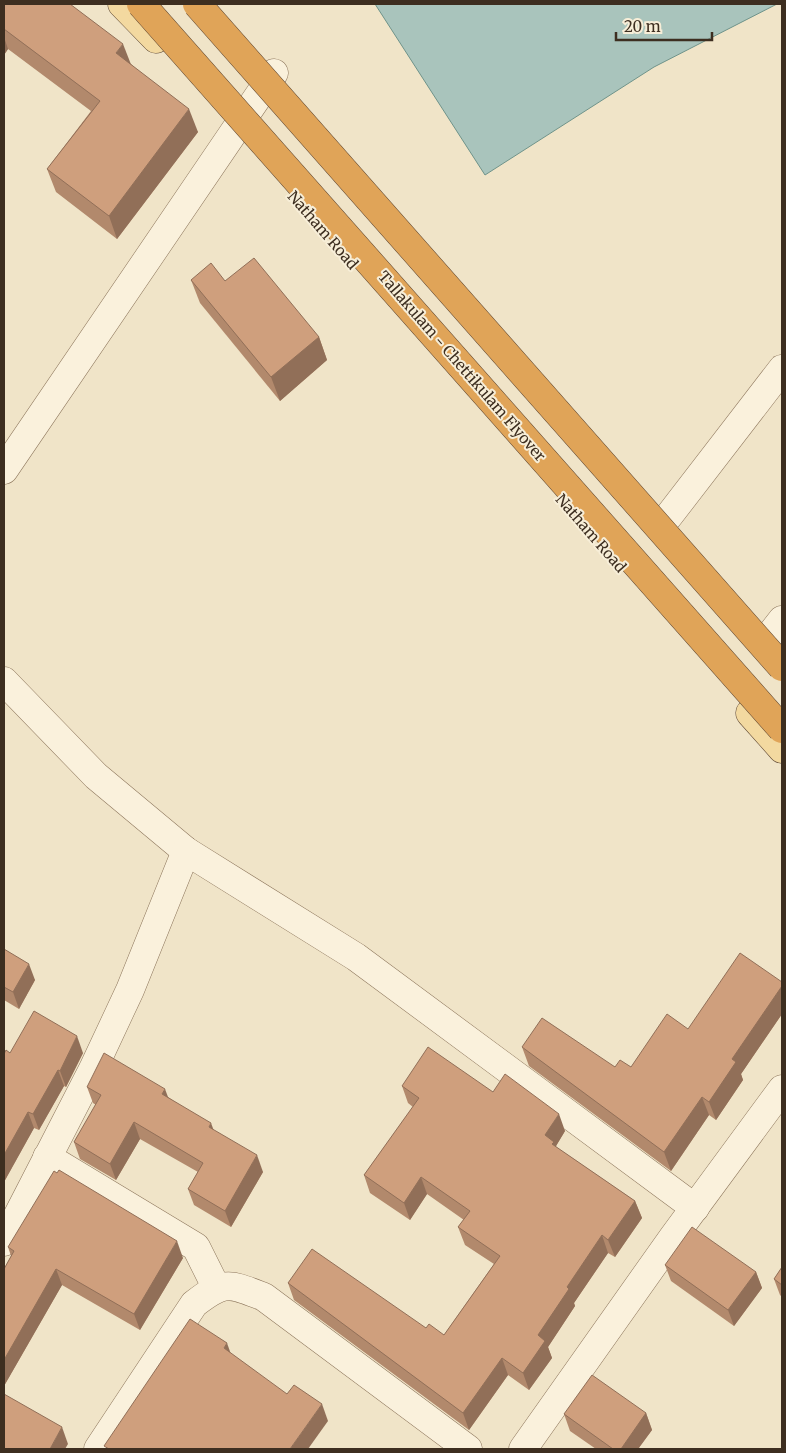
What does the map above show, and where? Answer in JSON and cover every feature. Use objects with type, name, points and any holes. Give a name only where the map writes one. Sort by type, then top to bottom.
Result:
[{"type":"highway","name":"Tallakulam - Chettikulam Flyover","points":[[142,4],[782,729]]},
{"type":"highway","points":[[197,4],[782,666]]},
{"type":"main road","name":"Natham Road","points":[[122,4],[235,129],[782,749]]},
{"type":"main road","points":[[212,4],[668,517],[778,634]]},
{"type":"street","points":[[4,470],[274,74]]},
{"type":"street","points":[[668,517],[782,369]]},
{"type":"street","points":[[4,681],[96,776],[186,851],[356,957],[695,1208]]},
{"type":"street","points":[[4,1242],[130,990],[186,851]]},
{"type":"street","points":[[523,1449],[782,1089]]},
{"type":"street","points":[[47,1157],[196,1247],[216,1287]]},
{"type":"street","points":[[98,1449],[194,1304],[216,1287],[237,1287],[264,1297],[468,1449]]},
{"type":"water","points":[[375,4],[777,4],[654,67],[485,175]]},
{"type":"building","points":[[4,4],[70,4],[123,44],[116,53],[189,109],[109,216],[47,169],[100,101],[4,29]]},
{"type":"building","points":[[254,258],[319,337],[271,377],[191,280],[211,263],[225,281]]},
{"type":"building","points":[[4,949],[29,964],[13,992],[4,987]]},
{"type":"building","points":[[740,953],[782,982],[782,986],[732,1059],[736,1062],[709,1102],[702,1097],[664,1152],[522,1047],[542,1018],[615,1067],[620,1060],[631,1067],[667,1014],[688,1029]]},
{"type":"building","points":[[34,1011],[77,1036],[60,1071],[58,1070],[33,1114],[28,1112],[4,1155],[4,1054],[6,1050],[10,1053]]},
{"type":"building","points":[[428,1047],[493,1092],[505,1074],[559,1114],[545,1135],[554,1142],[552,1144],[635,1201],[608,1240],[602,1235],[567,1287],[569,1289],[538,1335],[545,1341],[523,1373],[502,1358],[463,1413],[288,1283],[312,1249],[426,1328],[429,1324],[444,1335],[500,1256],[458,1227],[470,1211],[421,1177],[404,1203],[364,1175],[419,1098],[402,1086]]},
{"type":"building","points":[[104,1053],[165,1089],[162,1094],[211,1123],[209,1127],[257,1155],[225,1211],[188,1189],[203,1163],[134,1122],[110,1164],[74,1142],[101,1095],[87,1087]]},
{"type":"building","points":[[59,1170],[177,1241],[134,1314],[56,1269],[4,1360],[4,1269],[14,1251],[8,1247],[54,1171],[57,1173]]},
{"type":"building","points":[[692,1227],[756,1272],[728,1310],[665,1265]]},
{"type":"building","points":[[782,1267],[782,1285],[774,1279]]},
{"type":"building","points":[[190,1319],[227,1343],[224,1348],[287,1394],[294,1385],[322,1404],[290,1449],[109,1449],[104,1446]]},
{"type":"building","points":[[592,1375],[646,1413],[621,1449],[613,1449],[564,1414]]},
{"type":"building","points":[[4,1394],[62,1427],[50,1449],[4,1449]]}]
